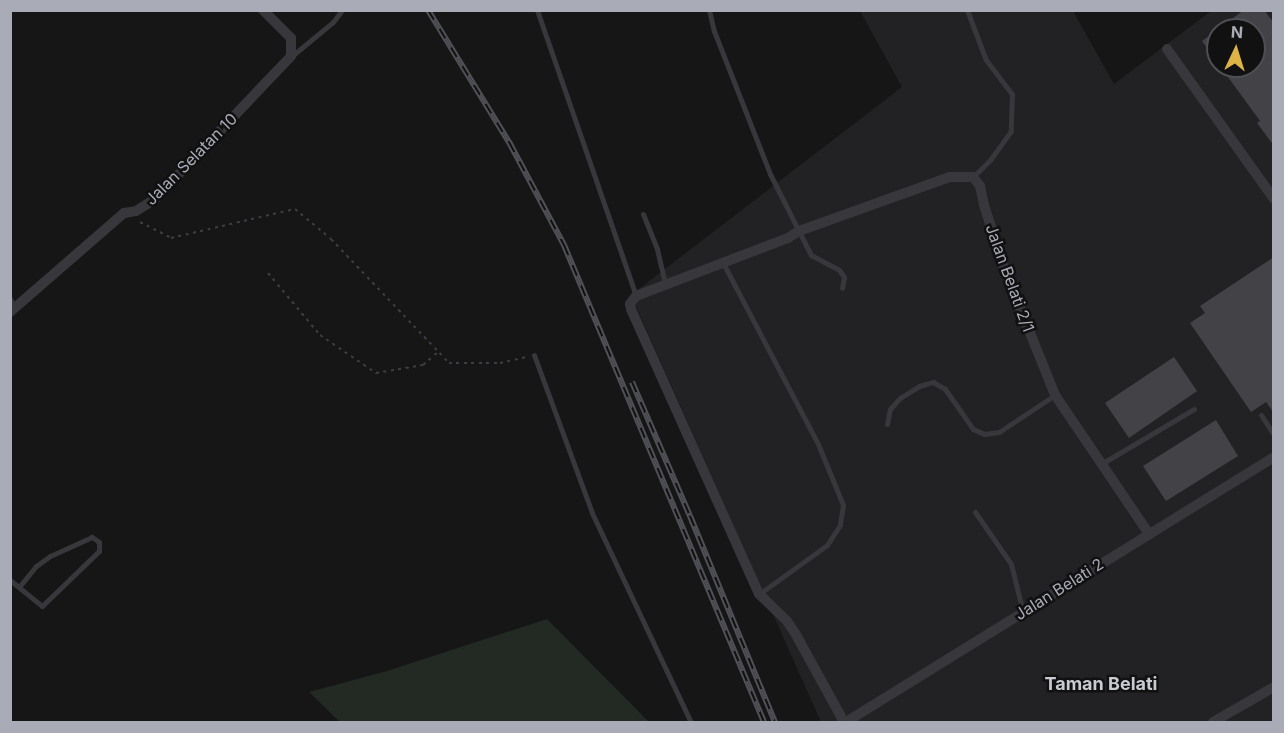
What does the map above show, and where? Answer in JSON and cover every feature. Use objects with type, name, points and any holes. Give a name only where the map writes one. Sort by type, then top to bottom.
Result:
[{"type":"street","points":[[263,10],[291,38],[291,56]]},
{"type":"street","points":[[1167,49],[1274,199]]},
{"type":"street","name":"Jalan Selatan 10","points":[[12,306],[124,213],[135,211],[155,199],[291,56]]},
{"type":"street","points":[[845,723],[787,621],[759,594],[630,304],[636,296],[799,231],[950,177],[973,177]]},
{"type":"street","name":"Jalan Belati 2/1","points":[[973,177],[980,186],[1004,268],[1055,395],[1149,534]]},
{"type":"street","name":"Jalan Belati 2","points":[[845,723],[1274,457]]},
{"type":"street","points":[[1213,723],[1274,687]]},
{"type":"lane","points":[[291,56],[333,22],[342,10]]},
{"type":"lane","points":[[537,10],[636,296]]},
{"type":"lane","points":[[709,10],[714,32],[770,174],[811,255],[839,270],[844,277],[842,288]]},
{"type":"lane","points":[[967,10],[986,60],[1012,94],[1011,130],[991,159],[973,177]]},
{"type":"lane","points":[[643,214],[657,249],[665,285]]},
{"type":"lane","points":[[723,263],[819,444],[843,505],[840,525],[827,545],[759,594]]},
{"type":"lane","points":[[534,355],[592,513],[691,723]]},
{"type":"lane","points":[[887,424],[890,409],[900,398],[919,386],[933,382],[945,389],[973,429],[984,434],[999,432],[1055,395]]},
{"type":"lane","points":[[1101,464],[1194,409]]},
{"type":"lane","points":[[1261,415],[1274,435]]},
{"type":"lane","points":[[975,512],[1011,564],[1023,612]]},
{"type":"lane","points":[[10,580],[42,606],[99,551],[99,542],[92,537],[50,556],[36,566],[19,587]]},
{"type":"path","points":[[124,213],[171,238],[295,209],[331,239],[449,363],[500,363],[534,355]]},
{"type":"path","points":[[268,273],[320,334],[376,373],[423,364],[439,351]]},
{"type":"shaded area","points":[[860,11],[1073,11],[1114,84],[1211,11],[1273,11],[1273,722],[821,722],[631,295],[902,87]]},
{"type":"shaded area","points":[[547,619],[649,722],[340,722],[309,692],[387,671]]},
{"type":"building","points":[[1244,10],[1264,10],[1274,23],[1274,146],[1257,123],[1260,121],[1229,78],[1266,78],[1266,18],[1233,18]]},
{"type":"building","points":[[1274,257],[1274,413],[1266,402],[1251,412],[1190,323],[1205,313],[1200,306]]},
{"type":"building","points":[[1174,357],[1197,391],[1129,438],[1105,403]]},
{"type":"building","points":[[1216,420],[1238,456],[1166,501],[1143,466]]},
{"type":"railway","points":[[428,10],[509,142],[564,245],[764,722]]},
{"type":"railway","points":[[632,382],[775,722]]},
{"type":"district","name":"Taman Belati","points":[[1101,684]]}]
